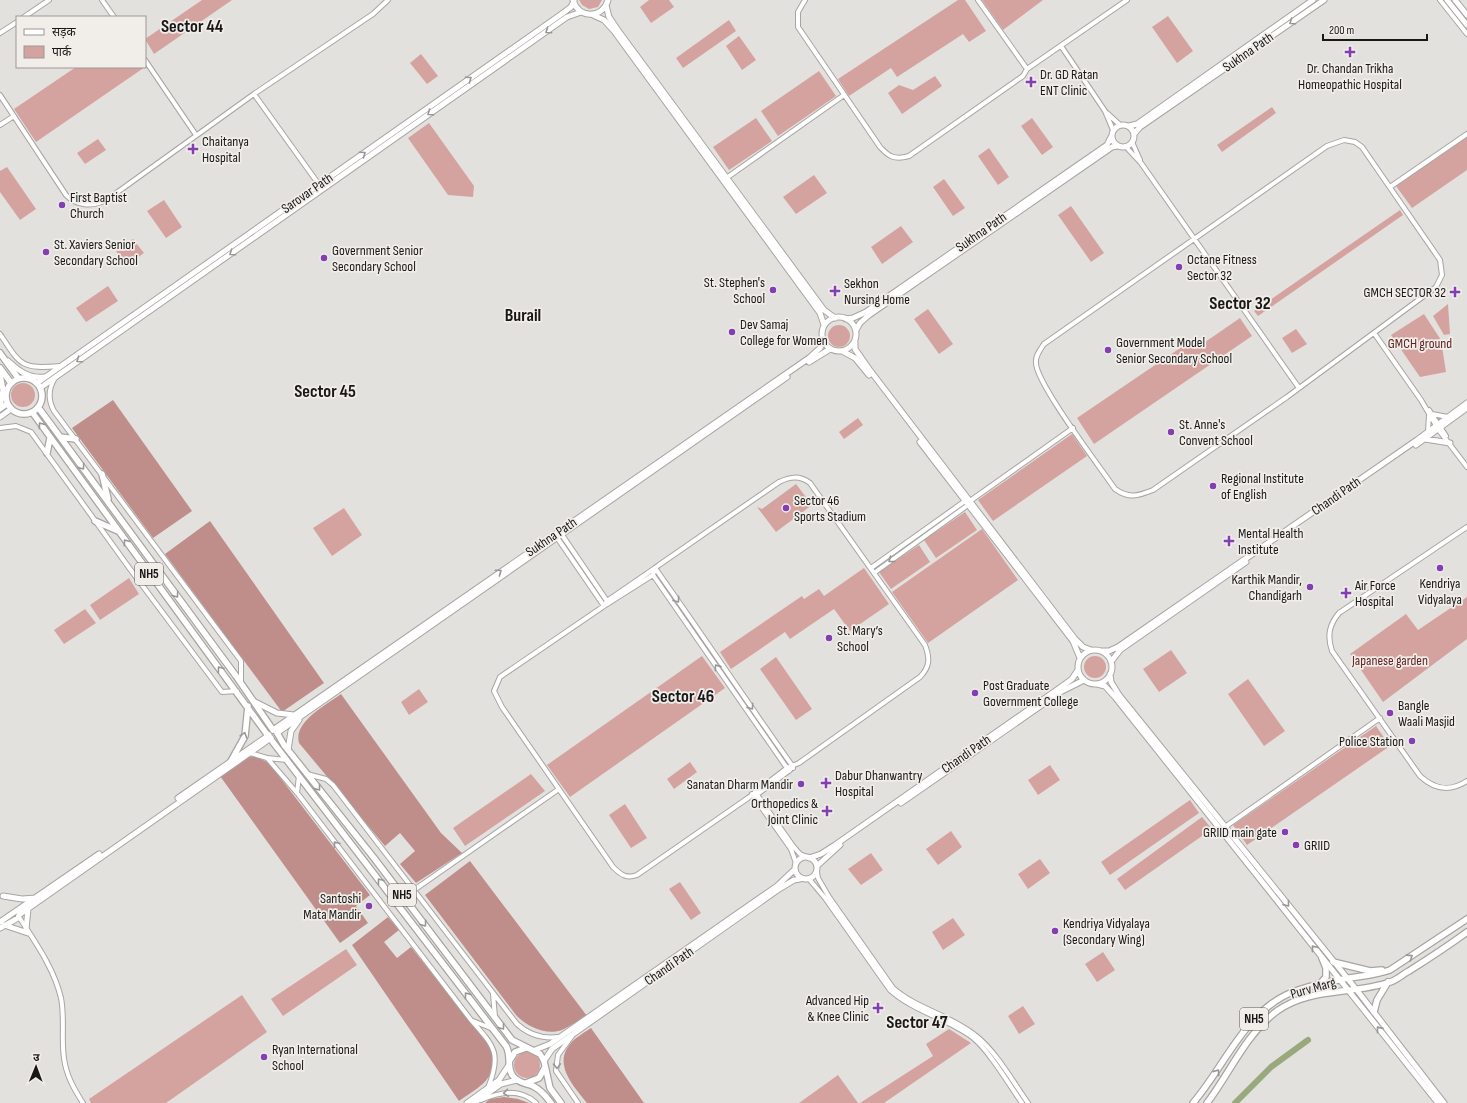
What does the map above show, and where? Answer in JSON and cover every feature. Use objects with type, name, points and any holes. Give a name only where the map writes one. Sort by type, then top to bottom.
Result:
[{"type":"highway","points":[[1,355],[18,378]]},
{"type":"highway","points":[[0,368],[11,383]]},
{"type":"highway","points":[[18,378],[28,378],[38,385],[42,395],[38,406],[32,412],[20,414],[7,404],[6,391],[11,383],[18,378]]},
{"type":"highway","name":"NH5","points":[[38,406],[241,684],[289,761],[508,1049],[511,1074],[517,1080]]},
{"type":"highway","name":"NH5","points":[[32,412],[248,706],[288,750],[374,858],[512,1040],[540,1054],[544,1063],[550,1088],[562,1103]]},
{"type":"highway","points":[[60,437],[76,439]]},
{"type":"highway","points":[[47,454],[50,438]]},
{"type":"highway","points":[[102,474],[110,505]]},
{"type":"highway","points":[[95,521],[118,531]]},
{"type":"highway","points":[[231,761],[245,736],[248,706]]},
{"type":"highway","name":"Purv Marg","points":[[1193,1103],[1256,1016],[1265,1008],[1288,994],[1339,980],[1381,974],[1390,970],[1467,919]]},
{"type":"highway","name":"Purv Marg","points":[[1356,989],[1388,982],[1415,967],[1467,934]]},
{"type":"highway","points":[[1317,986],[1326,977],[1326,968],[1322,958]]},
{"type":"highway","points":[[1333,962],[1370,971],[1390,970]]},
{"type":"highway","points":[[1374,1012],[1378,1000],[1388,982]]},
{"type":"highway","name":"NH5","points":[[1347,990],[1356,989]]},
{"type":"highway","name":"Purv Marg","points":[[1207,1103],[1256,1030],[1276,1012],[1301,998],[1347,990]]},
{"type":"highway","points":[[509,1064],[512,1055],[518,1050],[532,1049]]},
{"type":"highway","points":[[524,1083],[533,1082],[538,1078],[544,1071],[544,1063]]},
{"type":"highway","points":[[517,1080],[538,1089],[551,1103]]},
{"type":"main road","points":[[573,0],[581,12],[604,20],[614,31],[824,310],[835,318],[846,319],[853,324],[856,330],[856,351],[1073,642],[1080,658],[1078,670],[1084,680],[1105,686],[1438,1103]]},
{"type":"main road","name":"Sarovar Path","points":[[38,385],[59,374],[563,13],[571,7],[573,0]]},
{"type":"main road","name":"Sukhna Path","points":[[1129,126],[1137,124],[1313,0]]},
{"type":"main road","name":"Sukhna Path","points":[[1134,134],[1140,127],[1324,0]]},
{"type":"main road","points":[[1448,0],[1467,25]]},
{"type":"main road","points":[[1455,0],[1467,15]]},
{"type":"main road","points":[[593,15],[603,10],[607,2]]},
{"type":"main road","points":[[607,2],[609,17],[820,313],[824,325],[822,340],[830,349],[842,352],[855,358],[1075,639],[1083,647],[1091,650],[1102,651],[1109,657],[1112,662],[1110,674],[1111,682],[1119,695],[1356,989],[1444,1103]]},
{"type":"main road","name":"Sarovar Path","points":[[38,385],[45,377],[567,18],[581,12]]},
{"type":"main road","points":[[1120,125],[1129,126],[1134,134],[1132,142],[1126,147],[1117,146],[1113,143],[1111,137],[1113,130],[1120,125]]},
{"type":"main road","name":"Sukhna Path","points":[[846,319],[854,318],[866,312],[1106,145],[1111,137]]},
{"type":"main road","name":"Sukhna Path","points":[[856,330],[860,323],[869,315],[1117,146]]},
{"type":"main road","points":[[824,325],[835,318]]},
{"type":"main road","name":"Sukhna Path","points":[[273,734],[301,716],[809,358],[820,348],[822,340]]},
{"type":"main road","points":[[842,352],[855,342]]},
{"type":"main road","name":"Sukhna Path","points":[[273,734],[295,715],[821,353],[830,349]]},
{"type":"main road","points":[[1,355],[24,374],[38,378],[45,377]]},
{"type":"main road","points":[[0,373],[3,390],[0,408]]},
{"type":"main road","name":"Chandi Path","points":[[1112,662],[1120,650],[1425,439],[1448,417],[1467,402]]},
{"type":"main road","points":[[0,408],[7,404]]},
{"type":"main road","name":"Chandi Path","points":[[1102,651],[1109,651],[1118,647],[1428,431],[1467,408]]},
{"type":"main road","points":[[0,417],[12,409]]},
{"type":"main road","points":[[1425,439],[1450,443]]},
{"type":"main road","points":[[1080,658],[1091,650]]},
{"type":"main road","name":"Chandi Path","points":[[808,857],[821,854],[835,845],[1072,679],[1078,670]]},
{"type":"main road","points":[[1097,684],[1105,681],[1110,674]]},
{"type":"main road","name":"Chandi Path","points":[[817,866],[837,847],[1043,704],[1069,687],[1084,680]]},
{"type":"main road","points":[[253,701],[277,713],[295,715]]},
{"type":"main road","points":[[288,750],[291,731],[301,716]]},
{"type":"main road","points":[[16,915],[28,909],[250,753],[273,734]]},
{"type":"main road","points":[[1,925],[16,915],[36,898],[231,761],[273,734]]},
{"type":"main road","points":[[808,857],[815,861],[817,872],[809,879],[800,879],[794,870],[796,863],[799,859],[808,857]]},
{"type":"main road","name":"Chandi Path","points":[[532,1049],[550,1044],[777,886],[794,870]]},
{"type":"main road","name":"Chandi Path","points":[[544,1063],[552,1049],[779,889],[794,880],[800,879]]},
{"type":"main road","points":[[3,896],[22,899],[36,898]]},
{"type":"main road","points":[[1,925],[27,931],[28,909]]},
{"type":"main road","points":[[467,1103],[499,1080],[509,1064]]},
{"type":"main road","points":[[475,1103],[502,1084],[517,1080]]},
{"type":"street","points":[[25,16],[49,0]]},
{"type":"street","points":[[102,0],[113,16]]},
{"type":"street","points":[[0,95],[66,195],[71,200],[84,204],[94,204],[108,199],[254,94],[373,14],[388,0]]},
{"type":"street","points":[[805,0],[798,12],[798,27],[886,155],[896,159],[908,156],[1023,76],[1027,69],[1128,0]]},
{"type":"street","points":[[978,0],[1027,69]]},
{"type":"street","points":[[1440,0],[1467,34]]},
{"type":"street","points":[[0,33],[16,23]]},
{"type":"street","points":[[1061,46],[1105,111],[1113,130]]},
{"type":"street","points":[[146,61],[196,135]]},
{"type":"street","points":[[254,94],[321,187]]},
{"type":"street","points":[[725,179],[844,95]]},
{"type":"street","points":[[1105,111],[1120,125]]},
{"type":"street","points":[[0,126],[14,116]]},
{"type":"street","points":[[1390,186],[1467,134]]},
{"type":"street","points":[[1337,141],[1355,142],[1362,147],[1390,186],[1440,260],[1442,275],[1436,287],[1299,388],[1153,490],[1138,497],[1128,496],[1115,489],[1046,389],[1037,372],[1036,357],[1044,344],[1194,238],[1327,146],[1337,141]]},
{"type":"street","points":[[1132,142],[1141,163]]},
{"type":"street","points":[[1126,147],[1141,163],[1299,388]]},
{"type":"street","points":[[1374,333],[1467,467]]},
{"type":"street","points":[[0,334],[21,363],[36,368],[61,366]]},
{"type":"street","points":[[59,374],[51,386],[50,403],[54,411],[240,661],[241,684]]},
{"type":"street","points":[[1430,414],[1448,417]]},
{"type":"street","points":[[1428,431],[1430,414]]},
{"type":"street","points":[[0,428],[12,426],[28,430],[222,692],[237,691]]},
{"type":"street","points":[[871,568],[1073,428]]},
{"type":"street","points":[[604,606],[607,601],[779,482],[796,477],[804,478],[810,483],[925,645],[929,658],[927,669],[920,677],[637,875],[621,875],[613,868],[502,707],[494,691],[500,677],[653,574],[655,568]]},
{"type":"street","points":[[874,573],[968,502]]},
{"type":"street","points":[[1467,527],[1339,613],[1333,620],[1329,635],[1332,651],[1420,776],[1436,787],[1448,789],[1467,781]]},
{"type":"street","points":[[558,534],[607,601]]},
{"type":"street","points":[[558,534],[604,606]]},
{"type":"street","points":[[655,568],[792,767]]},
{"type":"street","points":[[653,574],[792,767]]},
{"type":"street","points":[[1225,827],[1380,718]]},
{"type":"street","points":[[250,753],[267,758],[289,761]]},
{"type":"street","points":[[267,758],[297,794],[471,1020],[489,1040],[494,1050],[495,1061],[493,1075],[488,1088]]},
{"type":"street","points":[[297,794],[299,774]]},
{"type":"street","points":[[307,774],[326,779],[333,786],[517,1024],[524,1030],[542,1037],[559,1037]]},
{"type":"street","points":[[414,890],[559,789]]},
{"type":"street","points":[[754,794],[793,846],[800,854],[808,857]]},
{"type":"street","points":[[754,794],[790,849],[796,863]]},
{"type":"street","points":[[817,872],[818,878],[829,897],[893,988],[903,997],[956,1022],[976,1036],[999,1062],[1028,1103]]},
{"type":"street","points":[[809,879],[825,898],[890,990],[900,999],[955,1026],[974,1038],[995,1064],[1022,1103]]},
{"type":"street","points":[[16,915],[50,967],[56,981],[64,1015],[64,1060],[71,1082],[83,1103]]},
{"type":"street","points":[[493,994],[494,1017]]},
{"type":"street","points":[[471,1020],[493,1029]]},
{"type":"street","points":[[575,1033],[558,1055],[556,1068],[578,1103]]},
{"type":"street","points":[[475,1103],[490,1096],[511,1092],[524,1094],[536,1103]]},
{"type":"green space","points":[[202,0],[232,0],[154,54],[146,38]]},
{"type":"green space","points":[[579,0],[602,0],[598,7],[589,9],[582,5]]},
{"type":"green space","points":[[649,0],[669,0],[674,7],[651,23],[640,7]]},
{"type":"green space","points":[[958,0],[965,0],[986,31],[969,42],[963,34],[897,77],[891,68],[849,96],[838,79]]},
{"type":"green space","points":[[982,0],[1043,0],[1003,30]]},
{"type":"green space","points":[[1168,16],[1193,51],[1177,63],[1152,27]]},
{"type":"green space","points":[[729,20],[736,31],[683,68],[676,58]]},
{"type":"green space","points":[[739,36],[756,60],[742,70],[726,46]]},
{"type":"green space","points":[[421,54],[438,76],[427,84],[410,63]]},
{"type":"green space","points":[[75,68],[144,68],[36,142],[14,109]]},
{"type":"green space","points":[[819,71],[836,96],[778,136],[761,111]]},
{"type":"green space","points":[[935,76],[942,86],[902,114],[888,93],[899,85],[913,90]]},
{"type":"green space","points":[[1272,107],[1276,113],[1222,152],[1217,145]]},
{"type":"green space","points":[[756,118],[772,141],[729,170],[713,147]]},
{"type":"green space","points":[[1032,118],[1053,147],[1042,155],[1021,126]]},
{"type":"green space","points":[[429,123],[474,186],[473,197],[448,195],[408,138]]},
{"type":"green space","points":[[1467,137],[1467,170],[1412,208],[1396,186]]},
{"type":"green space","points":[[98,139],[106,150],[85,164],[77,153]]},
{"type":"green space","points":[[989,148],[1009,177],[998,185],[978,156]]},
{"type":"green space","points":[[7,167],[36,209],[20,220],[0,192],[0,171]]},
{"type":"green space","points":[[814,175],[827,193],[796,214],[783,197]]},
{"type":"green space","points":[[944,179],[965,208],[953,216],[933,187]]},
{"type":"green space","points":[[164,200],[182,227],[166,238],[147,211]]},
{"type":"green space","points":[[1071,206],[1104,253],[1091,262],[1058,215]]},
{"type":"green space","points":[[1400,210],[1403,215],[1258,316],[1254,311]]},
{"type":"green space","points":[[901,226],[913,242],[882,264],[871,247]]},
{"type":"green space","points":[[133,239],[144,253],[126,266],[116,251]]},
{"type":"green space","points":[[108,286],[118,301],[86,322],[76,308]]},
{"type":"green space","points":[[1448,304],[1450,334],[1444,335],[1433,316]]},
{"type":"green space","points":[[928,309],[953,344],[939,354],[914,319]]},
{"type":"green space","name":"GMCH ground","points":[[1424,314],[1441,340],[1446,372],[1420,377],[1391,335]]},
{"type":"green space","points":[[1240,318],[1252,336],[1094,444],[1077,418],[1189,342],[1195,349]]},
{"type":"green space","points":[[835,325],[843,325],[850,332],[850,340],[843,347],[835,347],[828,340],[828,332]]},
{"type":"green space","points":[[1296,329],[1307,344],[1292,353],[1282,338]]},
{"type":"green space","points":[[18,383],[28,383],[35,390],[35,400],[28,407],[18,407],[11,400],[11,390]]},
{"type":"green space","points":[[858,418],[863,425],[844,439],[839,432]]},
{"type":"green space","points":[[1072,434],[1087,456],[993,521],[978,500]]},
{"type":"green space","name":"Sector 46 Sports Stadium","points":[[796,484],[812,505],[776,532],[757,507],[762,509]]},
{"type":"green space","points":[[344,508],[362,535],[332,556],[313,528]]},
{"type":"green space","points":[[965,512],[977,530],[936,558],[924,540]]},
{"type":"green space","points":[[982,529],[1018,580],[928,643],[892,592]]},
{"type":"green space","points":[[919,545],[930,562],[891,589],[879,572]]},
{"type":"green space","points":[[864,568],[889,604],[850,631],[834,609],[790,639],[785,632],[731,669],[720,652],[802,596],[804,599],[819,589],[824,596]]},
{"type":"green space","points":[[129,578],[139,594],[100,620],[90,605]]},
{"type":"green space","name":"Japanese garden","points":[[1467,597],[1467,639],[1383,702],[1350,654],[1406,614],[1418,630]]},
{"type":"green space","points":[[85,609],[96,623],[64,644],[54,630]]},
{"type":"green space","points":[[1171,650],[1187,673],[1159,692],[1143,669]]},
{"type":"green space","points":[[702,656],[725,688],[570,797],[547,765]]},
{"type":"green space","points":[[1091,656],[1099,656],[1106,663],[1106,671],[1099,678],[1091,678],[1084,671],[1084,663]]},
{"type":"green space","points":[[776,657],[812,709],[796,720],[760,669]]},
{"type":"green space","points":[[1248,679],[1285,731],[1264,746],[1228,694]]},
{"type":"green space","points":[[419,689],[428,702],[409,715],[401,702]]},
{"type":"green space","points":[[1376,726],[1390,746],[1247,845],[1233,825]]},
{"type":"green space","points":[[690,762],[697,772],[674,789],[667,779]]},
{"type":"green space","points":[[1050,765],[1060,780],[1038,795],[1028,780]]},
{"type":"green space","points":[[531,774],[545,791],[465,846],[453,828]]},
{"type":"green space","points":[[1190,800],[1199,813],[1110,875],[1101,862]]},
{"type":"green space","points":[[625,804],[647,838],[631,848],[609,815]]},
{"type":"green space","points":[[1202,817],[1212,829],[1125,890],[1117,879]]},
{"type":"green space","points":[[951,831],[962,847],[938,865],[926,849]]},
{"type":"green space","points":[[871,853],[883,870],[861,885],[848,869]]},
{"type":"green space","points":[[1040,859],[1050,873],[1028,889],[1018,874]]},
{"type":"green space","points":[[680,882],[701,913],[691,920],[669,889]]},
{"type":"green space","points":[[953,918],[965,935],[943,950],[932,932]]},
{"type":"green space","points":[[346,949],[357,965],[283,1016],[271,999]]},
{"type":"green space","points":[[1103,952],[1115,970],[1097,982],[1085,964]]},
{"type":"green space","points":[[242,995],[267,1032],[166,1103],[91,1103],[89,1099]]},
{"type":"green space","points":[[1023,1006],[1035,1024],[1019,1034],[1008,1016]]},
{"type":"green space","points":[[949,1029],[971,1043],[884,1103],[860,1103],[933,1056],[926,1044]]},
{"type":"green space","points":[[527,1052],[536,1056],[540,1065],[536,1074],[527,1078],[518,1074],[514,1065],[518,1056]]},
{"type":"green space","points":[[838,1075],[858,1103],[799,1103]]},
{"type":"shaded area","points":[[113,400],[192,511],[153,538],[72,428]]},
{"type":"shaded area","points":[[210,521],[324,683],[282,712],[165,554]]},
{"type":"shaded area","points":[[341,694],[441,833],[462,853],[416,883],[400,864],[415,851],[400,833],[385,846],[299,743],[298,735],[306,721]]},
{"type":"shaded area","points":[[248,757],[257,757],[269,763],[370,895],[356,906],[368,923],[340,943],[220,776]]},
{"type":"shaded area","points":[[470,861],[587,1016],[556,1032],[543,1031],[525,1023],[516,1015],[425,895]]},
{"type":"shaded area","points":[[388,917],[399,930],[384,942],[397,958],[411,947],[491,1048],[493,1067],[490,1074],[481,1086],[459,1101],[352,945]]},
{"type":"shaded area","points":[[591,1028],[644,1103],[587,1103],[571,1083],[564,1067],[566,1051],[571,1043]]},
{"type":"shaded area","points":[[504,1097],[518,1099],[529,1103],[485,1103],[490,1099]]},
{"type":"waterway","points":[[1235,1103],[1271,1067],[1308,1040]]},
{"type":"place","name":"Dr. Chandan Trikha Homeopathic Hospital","points":[[1350,52]]},
{"type":"place","name":"Dr. GD Ratan ENT Clinic","points":[[1031,82]]},
{"type":"place","name":"Chaitanya Hospital","points":[[193,149]]},
{"type":"place","name":"First Baptist Church","points":[[62,205]]},
{"type":"place","name":"St. Xaviers Senior Secondary School","points":[[46,252]]},
{"type":"place","name":"Government Senior Secondary School","points":[[324,258]]},
{"type":"place","name":"Octane Fitness Sector 32","points":[[1179,267]]},
{"type":"place","name":"St. Stephen's School","points":[[773,290]]},
{"type":"place","name":"Sekhon Nursing Home","points":[[835,291]]},
{"type":"place","name":"GMCH SECTOR 32","points":[[1455,292]]},
{"type":"place","name":"Dev Samaj College for Women","points":[[732,332]]},
{"type":"place","name":"Government Model Senior Secondary School","points":[[1108,350]]},
{"type":"place","name":"St. Anne's Convent School","points":[[1171,432]]},
{"type":"place","name":"Regional Institute of English","points":[[1213,486]]},
{"type":"place","name":"Sector 46 Sports Stadium","points":[[786,508]]},
{"type":"place","name":"Mental Health Institute","points":[[1229,541]]},
{"type":"place","name":"Kendriya Vidyalaya","points":[[1440,568]]},
{"type":"place","name":"Karthik Mandir, Chandigarh","points":[[1310,587]]},
{"type":"place","name":"Air Force Hospital","points":[[1346,593]]},
{"type":"place","name":"St. Mary’s School","points":[[829,638]]},
{"type":"place","name":"Post Graduate Government College","points":[[975,693]]},
{"type":"place","name":"Bangle Waali Masjid","points":[[1390,713]]},
{"type":"place","name":"Police Station","points":[[1412,741]]},
{"type":"place","name":"Dabur Dhanwantry Hospital","points":[[826,783]]},
{"type":"place","name":"Sanatan Dharm Mandir","points":[[801,784]]},
{"type":"place","name":"Orthopedics & Joint Clinic","points":[[827,811]]},
{"type":"place","name":"GRIID main gate","points":[[1285,832]]},
{"type":"place","name":"GRIID","points":[[1296,845]]},
{"type":"place","name":"Santoshi Mata Mandir","points":[[369,906]]},
{"type":"place","name":"Kendriya Vidyalaya (Secondary Wing)","points":[[1055,931]]},
{"type":"place","name":"Advanced Hip & Knee Clinic","points":[[878,1008]]},
{"type":"place","name":"Ryan International School","points":[[264,1057]]},
{"type":"district","name":"Sector 44","points":[[192,26]]},
{"type":"district","name":"Sector 32","points":[[1240,303]]},
{"type":"district","name":"Burail","points":[[523,315]]},
{"type":"district","name":"Sector 45","points":[[325,391]]},
{"type":"district","name":"Sector 46","points":[[683,696]]},
{"type":"district","name":"Sector 47","points":[[917,1022]]}]
